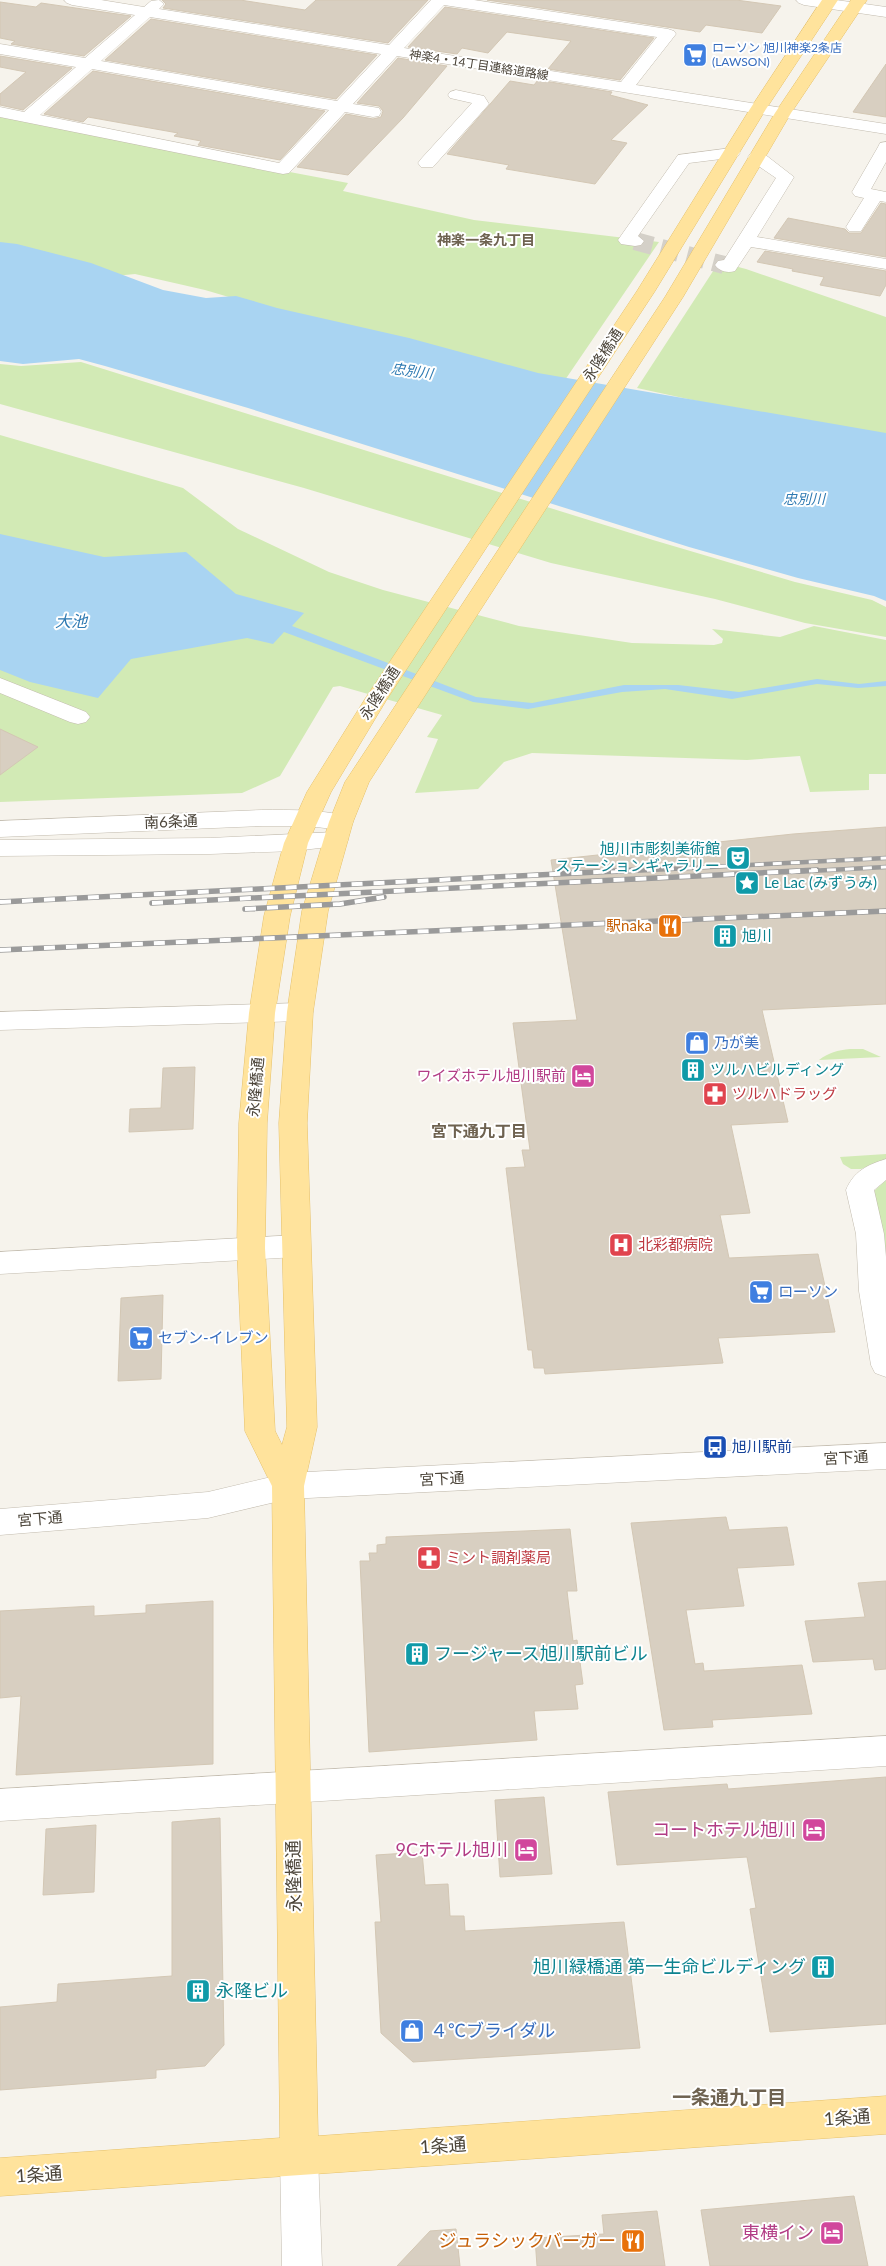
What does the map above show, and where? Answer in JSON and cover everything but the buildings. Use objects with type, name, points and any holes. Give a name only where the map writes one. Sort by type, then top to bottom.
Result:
[{"type":"main road","name":"永隆橋通","points":[[288,1486],[260,1431],[251,1248],[253,1123],[262,1014],[277,916],[296,843],[318,792],[376,699],[646,291],[758,109],[829,2]]},
{"type":"main road","name":"永隆橋通","points":[[298,2156],[288,1486],[302,1427],[293,1123],[300,1012],[316,912],[339,831],[357,782],[472,603],[674,297],[783,113],[857,4]]},
{"type":"main road","name":"1条通","points":[[0,2178],[886,2115]]},
{"type":"street","name":"神楽4・14丁目連絡道路線","points":[[72,0],[392,51],[478,71],[626,88],[680,103],[758,109],[886,129]]},
{"type":"street","points":[[28,117],[160,0]]},
{"type":"street","points":[[0,112],[283,169],[340,106],[442,0],[668,34],[626,88]]},
{"type":"street","points":[[804,0],[857,4],[886,12]]},
{"type":"street","points":[[0,49],[373,112]]},
{"type":"street","points":[[427,163],[481,104],[478,100],[456,96]]},
{"type":"street","points":[[855,227],[880,196],[860,192],[886,146]]},
{"type":"street","points":[[635,241],[627,240],[684,159],[731,154]]},
{"type":"street","points":[[724,265],[729,266],[785,177],[757,157]]},
{"type":"street","points":[[744,240],[886,264]]},
{"type":"street","points":[[0,686],[78,716]]},
{"type":"street","name":"南6条通","points":[[0,829],[308,818],[339,831]]},
{"type":"street","name":"南6条通","points":[[0,848],[124,849],[296,843],[339,831]]},
{"type":"street","points":[[0,1020],[300,1012]]},
{"type":"street","points":[[886,1169],[868,1178],[860,1190],[880,1287],[886,1365]]},
{"type":"street","points":[[0,1262],[296,1246]]},
{"type":"street","name":"宮下通","points":[[0,1522],[208,1505],[288,1486],[886,1456]]},
{"type":"street","points":[[0,1805],[886,1751]]},
{"type":"street","name":"永隆橋通","points":[[298,2156],[302,2266]]},
{"type":"green space","points":[[0,117],[348,183],[343,191],[474,220],[659,242],[565,380],[276,311],[205,290],[135,274],[95,278],[0,252]]},
{"type":"green space","points":[[719,262],[746,269],[886,317],[886,436],[785,420],[637,388]]},
{"type":"green space","points":[[81,362],[653,540],[795,582],[872,600],[886,607],[886,637],[805,623],[715,599],[551,563],[304,488],[0,404],[0,364],[21,366]]},
{"type":"green space","points":[[0,435],[183,488],[238,529],[329,572],[383,590],[519,626],[632,643],[714,645],[722,643],[723,639],[712,629],[780,637],[814,626],[886,640],[886,774],[869,774],[869,790],[810,792],[800,756],[747,760],[532,753],[504,762],[478,789],[415,793],[438,739],[427,737],[442,715],[340,686],[333,687],[280,776],[242,793],[0,802]]},
{"type":"green space","points":[[863,1049],[881,1057],[819,1060],[833,1052]]},
{"type":"green space","points":[[886,1154],[886,1159],[861,1169],[851,1169],[843,1164],[840,1157]]},
{"type":"green space","points":[[886,1180],[886,1262],[873,1192]]},
{"type":"water","name":"忠別川","points":[[0,242],[17,244],[91,263],[163,290],[206,298],[236,296],[277,308],[409,338],[538,373],[886,433],[886,601],[874,596],[798,578],[689,547],[248,408],[105,366],[79,359],[23,364],[0,361]]},
{"type":"water","name":"大池","points":[[0,534],[104,557],[186,552],[236,594],[304,613],[292,626],[476,697],[532,703],[624,685],[678,685],[739,692],[817,679],[859,684],[886,681],[886,686],[858,688],[817,684],[732,699],[665,689],[622,692],[528,709],[473,702],[284,632],[273,644],[247,638],[131,659],[98,698],[30,682],[0,670]]},
{"type":"tunnel","points":[[635,241],[724,265]]},
{"type":"railway","points":[[611,872],[886,858]]},
{"type":"railway","points":[[791,872],[886,867]]},
{"type":"railway","points":[[0,902],[636,870]]},
{"type":"railway","points":[[152,903],[817,870]]},
{"type":"railway","points":[[245,909],[340,904],[384,897]]},
{"type":"railway","points":[[0,950],[886,911]]},
{"type":"place","name":"ローソン 旭川神楽2条店 (LAWSON)","points":[[695,55]]},
{"type":"place","name":"旭川市彫刻美術館 ステーションギャラリー","points":[[738,858]]},
{"type":"place","name":"Le Lac (みずうみ)","points":[[747,883]]},
{"type":"place","name":"駅naka","points":[[670,926]]},
{"type":"place","name":"旭川","points":[[725,936]]},
{"type":"place","name":"乃が美","points":[[697,1043]]},
{"type":"place","name":"ツルハビルディング","points":[[693,1070]]},
{"type":"place","name":"ワイズホテル旭川駅前","points":[[583,1076]]},
{"type":"place","name":"ツルハドラッグ","points":[[715,1094]]},
{"type":"place","name":"北彩都病院","points":[[621,1245]]},
{"type":"place","name":"ローソン","points":[[761,1292]]},
{"type":"place","name":"セブン-イレブン","points":[[141,1338]]},
{"type":"place","name":"旭川駅前","points":[[715,1447]]},
{"type":"place","name":"ミント調剤薬局","points":[[429,1558]]},
{"type":"place","name":"フージャース旭川駅前ビル","points":[[417,1654]]},
{"type":"place","name":"コートホテル旭川","points":[[814,1830]]},
{"type":"place","name":"9Cホテル旭川","points":[[526,1850]]},
{"type":"place","name":"旭川緑橋通 第一生命ビルディング","points":[[823,1967]]},
{"type":"place","name":"永隆ビル","points":[[198,1991]]},
{"type":"place","name":"４℃ブライダル","points":[[412,2031]]},
{"type":"place","name":"東横イン","points":[[832,2233]]},
{"type":"place","name":"ジュラシックバーガー","points":[[633,2241]]},
{"type":"district","name":"神楽一条九丁目","points":[[486,240]]},
{"type":"district","name":"宮下通九丁目","points":[[479,1131]]},
{"type":"district","name":"一条通九丁目","points":[[729,2097]]}]
